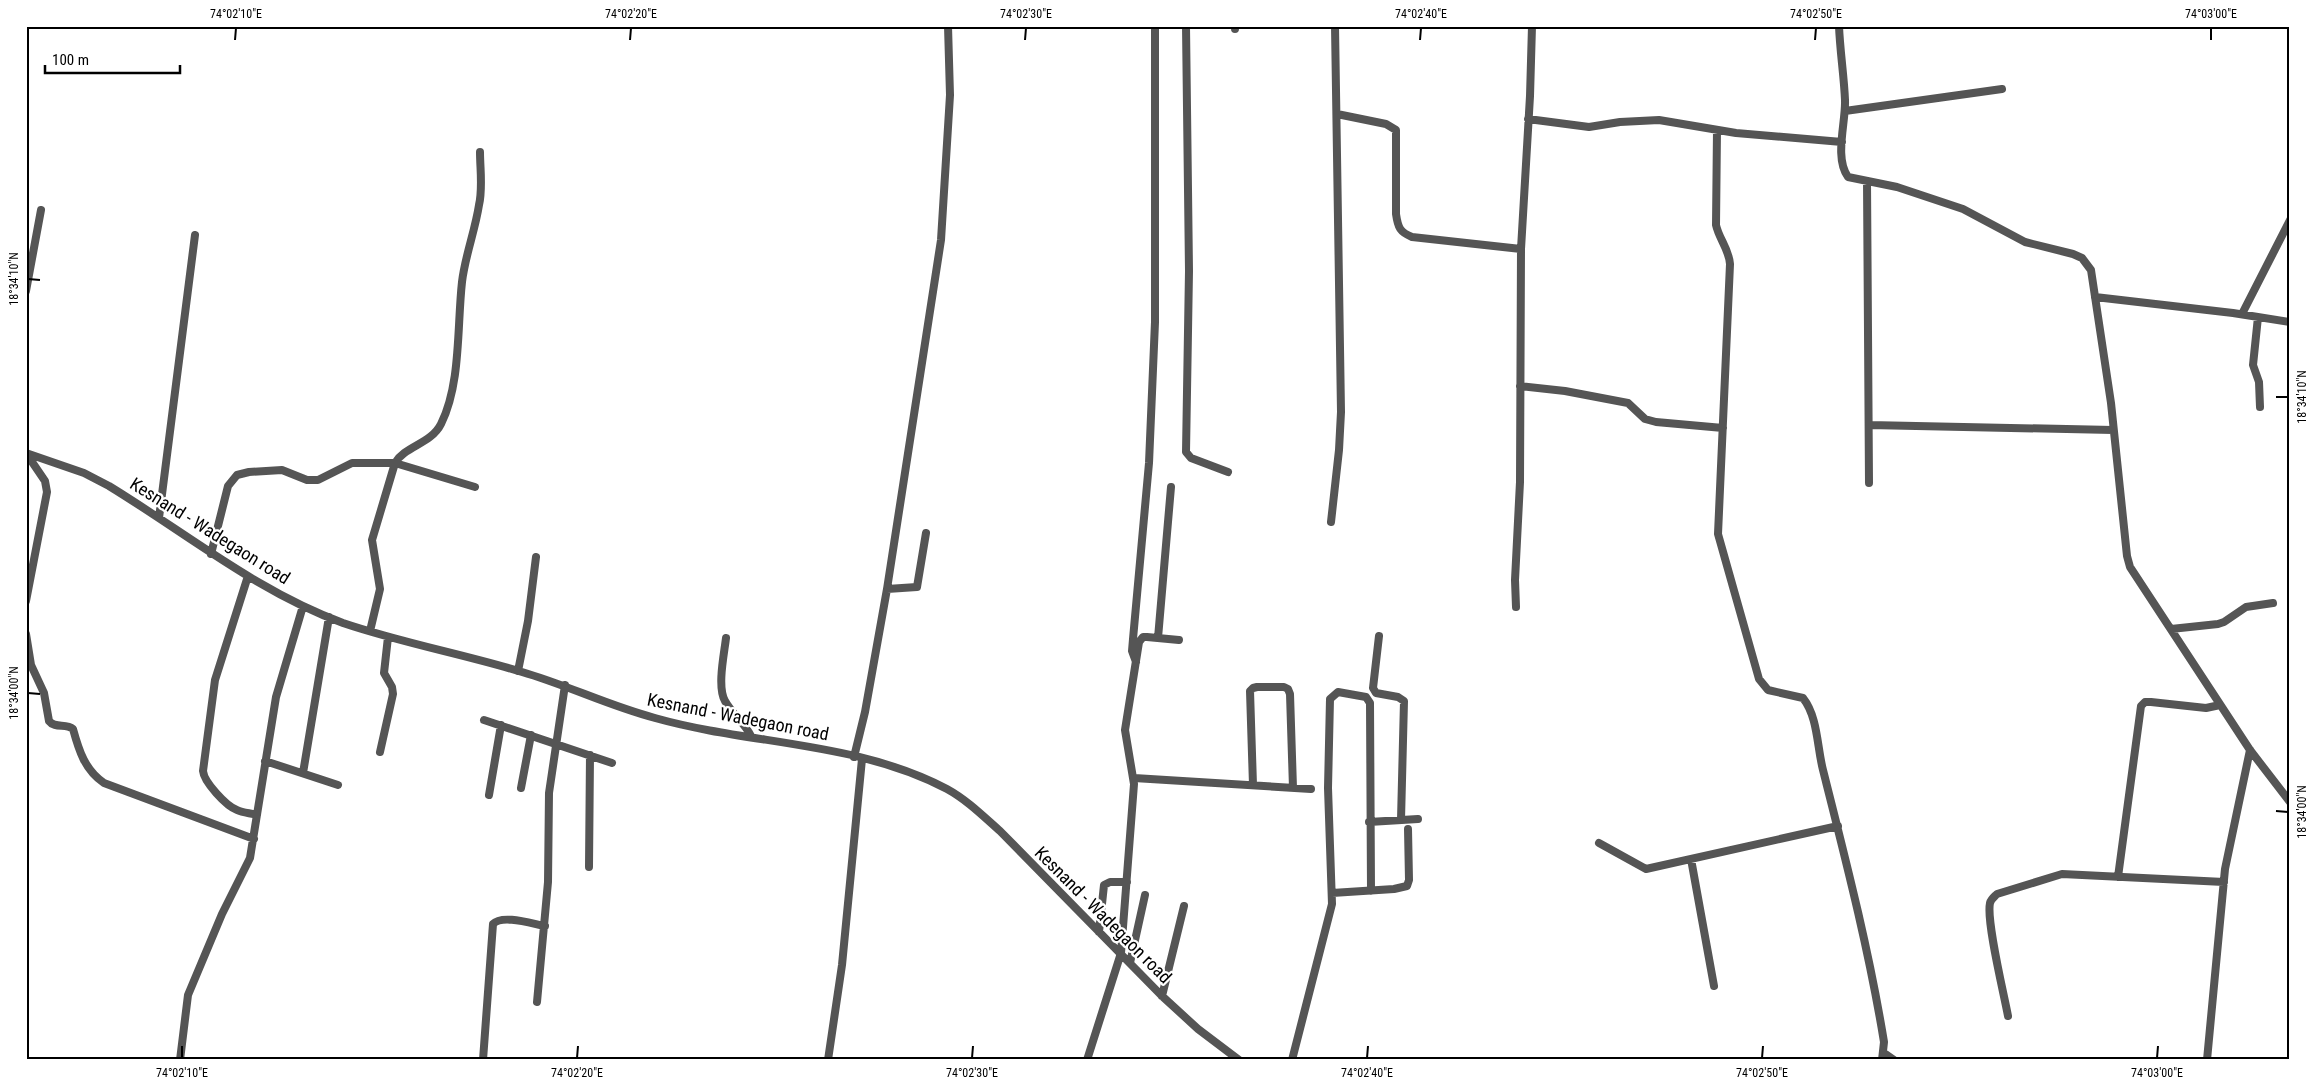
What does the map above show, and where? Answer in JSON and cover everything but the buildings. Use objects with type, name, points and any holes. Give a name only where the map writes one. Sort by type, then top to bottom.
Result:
[{"type":"street","points":[[828,1060],[842,965],[858,758],[887,589],[941,240],[950,95],[948,26]]},
{"type":"street","points":[[1136,662],[1132,646],[1149,463],[1155,322],[1156,26]]},
{"type":"street","points":[[1186,26],[1189,271],[1186,452],[1190,458],[1228,472]]},
{"type":"street","points":[[1331,522],[1341,412],[1335,26]]},
{"type":"street","points":[[1516,607],[1515,580],[1520,482],[1521,249],[1532,26]]},
{"type":"street","points":[[1839,26],[1845,111],[1842,142],[1845,173],[1848,177],[1897,187],[1954,205],[2025,242],[2082,258],[2091,270],[2114,430],[2127,556],[2130,567],[2250,750],[2290,802]]},
{"type":"street","points":[[1845,111],[2002,88]]},
{"type":"street","points":[[1336,114],[1386,124],[1396,130],[1396,214],[1401,232],[1412,237],[1521,249]]},
{"type":"street","points":[[1528,119],[1589,127],[1620,122],[1659,120],[1717,130],[1842,142]]},
{"type":"street","points":[[1717,130],[1716,225],[1727,248],[1730,264],[1719,544],[1759,679],[1768,690],[1803,698],[1811,710],[1822,768],[1862,926],[1882,1032],[1883,1056],[1894,1060]]},
{"type":"street","points":[[370,631],[380,589],[372,540],[395,464],[400,457],[434,434],[443,419],[448,404],[456,366],[465,264],[479,205],[480,152]]},
{"type":"street","points":[[1866,181],[1870,483]]},
{"type":"street","points":[[26,291],[41,210]]},
{"type":"street","points":[[2242,314],[2290,220]]},
{"type":"street","points":[[160,518],[196,235]]},
{"type":"street","points":[[2095,297],[2242,314],[2290,322]]},
{"type":"street","points":[[2258,317],[2253,365],[2259,382],[2260,407]]},
{"type":"street","points":[[1520,386],[1565,391],[1628,403],[1645,419],[1656,422],[1723,428]]},
{"type":"street","points":[[1869,425],[2114,430]]},
{"type":"street","points":[[26,453],[45,481],[47,492],[26,601]]},
{"type":"street","name":"Kesnand - Wadegaon road","points":[[26,453],[84,473],[109,486],[160,518],[211,554],[303,606],[328,617],[370,631],[565,685],[653,718],[684,725],[809,745],[929,780],[949,790],[976,809],[1162,996],[1198,1029],[1239,1060]]},
{"type":"street","points":[[211,554],[228,486],[237,475],[249,472],[282,470],[307,480],[318,480],[352,463],[395,464],[475,487]]},
{"type":"street","points":[[1158,638],[1171,487]]},
{"type":"street","points":[[887,589],[917,587],[926,533]]},
{"type":"street","points":[[518,671],[528,621],[536,557]]},
{"type":"street","points":[[248,576],[215,680],[203,771],[207,782],[231,807],[237,811],[257,815]]},
{"type":"street","points":[[2171,629],[2218,624],[2246,607],[2273,603]]},
{"type":"street","points":[[180,1060],[188,996],[222,914],[250,858],[278,685],[303,606]]},
{"type":"street","points":[[303,773],[328,617]]},
{"type":"street","points":[[26,634],[31,665],[44,693],[49,721],[54,725],[66,725],[74,729],[86,766],[94,777],[104,783],[254,839]]},
{"type":"street","points":[[380,752],[393,694],[392,687],[384,673],[388,636]]},
{"type":"street","points":[[1379,636],[1373,688],[1376,693],[1398,696],[1404,701],[1401,820]]},
{"type":"street","points":[[1087,1060],[1121,953],[1134,778],[1125,730],[1141,639],[1147,637],[1179,640]]},
{"type":"street","points":[[726,638],[722,694],[729,707],[742,721],[750,736]]},
{"type":"street","points":[[537,1002],[545,926],[548,793],[565,685]]},
{"type":"street","points":[[1253,785],[1250,691],[1257,687],[1284,687],[1288,689],[1290,694],[1293,788]]},
{"type":"street","points":[[1368,699],[1375,690]]},
{"type":"street","points":[[1292,1060],[1328,925],[1332,893],[1328,788],[1330,699],[1333,694],[1338,692],[1360,694],[1368,699],[1370,703],[1369,822],[1371,891]]},
{"type":"street","points":[[2118,877],[2140,706],[2145,702],[2206,708],[2220,705]]},
{"type":"street","points":[[484,720],[612,762]]},
{"type":"street","points":[[489,795],[501,725]]},
{"type":"street","points":[[521,788],[531,735]]},
{"type":"street","points":[[2207,1060],[2224,882],[2250,750]]},
{"type":"street","points":[[589,867],[590,755]]},
{"type":"street","points":[[265,761],[338,785]]},
{"type":"street","points":[[1134,778],[1311,789]]},
{"type":"street","points":[[1369,822],[1418,819]]},
{"type":"street","points":[[1599,843],[1646,869],[1838,826]]},
{"type":"street","points":[[1332,893],[1394,889],[1407,886],[1410,880],[1408,829]]},
{"type":"street","points":[[1691,859],[1714,986]]},
{"type":"street","points":[[2008,1016],[1990,921],[1989,905],[1997,894],[2062,874],[2224,882]]},
{"type":"street","points":[[1099,932],[1104,884],[1127,882]]},
{"type":"street","points":[[1130,963],[1145,896]]},
{"type":"street","points":[[1162,996],[1184,906]]},
{"type":"street","points":[[483,1060],[493,924],[504,919],[545,926]]}]
